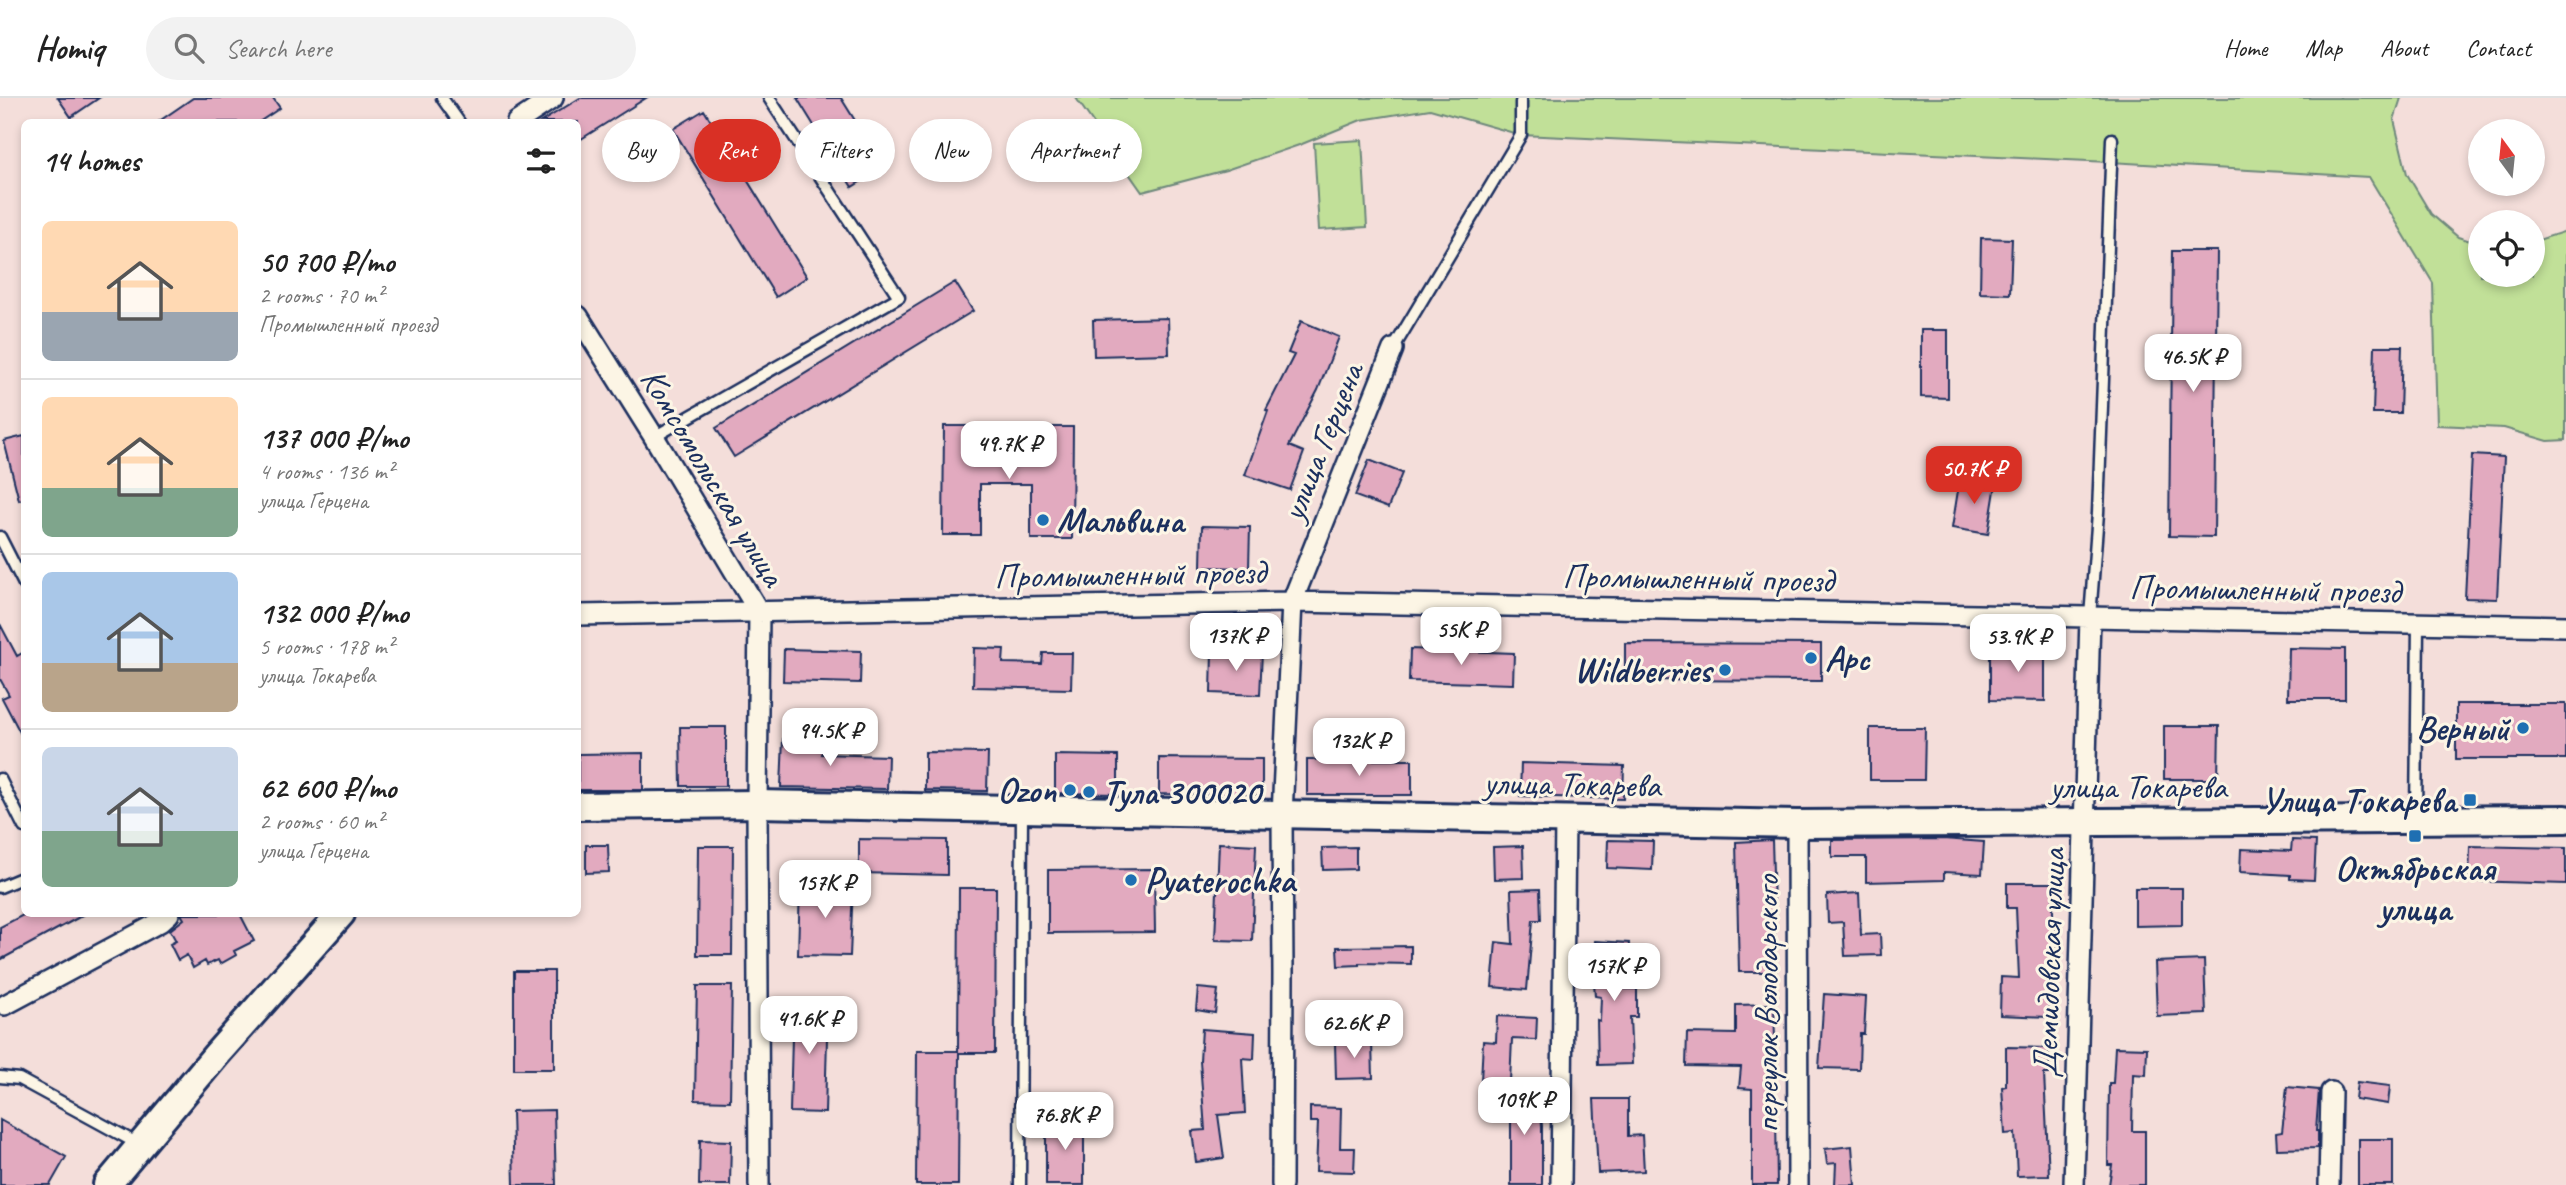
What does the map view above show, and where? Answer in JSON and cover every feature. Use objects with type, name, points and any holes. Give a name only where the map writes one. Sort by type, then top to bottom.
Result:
[{"type":"street","points":[[521,119],[552,98]]},
{"type":"street","name":"Комсомольская улица","points":[[581,321],[759,612],[759,1185]]},
{"type":"street","name":"улица Герцена","points":[[1282,1185],[1282,816],[1292,602],[1392,349]]},
{"type":"street","name":"Промышленный проезд","points":[[581,615],[1292,602],[2566,626]]},
{"type":"street","name":"Демидовская улица","points":[[2074,1185],[2090,617]]},
{"type":"street","name":"улица Токарева","points":[[581,806],[757,804],[1797,824],[2566,819]]},
{"type":"street","points":[[1561,1185],[1565,818]]},
{"type":"street","name":"переулок Володарского","points":[[1797,824],[1798,1185]]},
{"type":"street","points":[[5,1005],[166,917]]},
{"type":"street","points":[[107,1185],[338,917]]},
{"type":"street","points":[[2329,1185],[2330,1092]]},
{"type":"lane","points":[[442,98],[457,119]]},
{"type":"lane","points":[[654,437],[899,297],[769,98]]},
{"type":"lane","points":[[1392,349],[1521,135],[1521,102]]},
{"type":"lane","points":[[2090,617],[2098,513],[2112,139]]},
{"type":"lane","points":[[0,537],[21,578]]},
{"type":"lane","points":[[2416,820],[2418,624]]},
{"type":"lane","points":[[0,779],[21,821]]},
{"type":"lane","points":[[1020,1185],[1022,810]]},
{"type":"lane","points":[[0,887],[21,878]]},
{"type":"lane","points":[[0,1077],[19,1079],[139,1146]]},
{"type":"green space","points":[[1076,98],[2401,98],[2394,120],[2407,174],[2431,214],[2458,237],[2468,240],[2468,287],[2545,287],[2545,238],[2566,231],[2566,440],[2548,441],[2504,428],[2437,425],[2433,283],[2369,177],[2110,162],[1521,135],[1430,109],[1361,120],[1226,170],[1142,192],[1135,182],[1142,182],[1142,119],[1091,119]]},
{"type":"green space","points":[[1362,140],[1367,227],[1319,230],[1314,143]]},
{"type":"building","points":[[58,98],[99,98],[71,117]]},
{"type":"building","points":[[193,98],[273,98],[280,108],[264,119],[162,119]]},
{"type":"building","points":[[580,98],[646,98],[613,119],[602,119],[602,126],[581,139],[581,119],[546,119]]},
{"type":"building","points":[[797,98],[841,98],[854,119],[810,119]]},
{"type":"building","points":[[704,110],[710,119],[694,119],[694,163],[680,140],[680,125]]},
{"type":"building","points":[[705,182],[748,182],[807,277],[776,297]]},
{"type":"building","points":[[1981,238],[2012,239],[2010,294],[1980,293]]},
{"type":"building","points":[[2172,251],[2217,251],[2214,537],[2169,536]]},
{"type":"building","points":[[955,282],[973,311],[734,457],[716,428]]},
{"type":"building","points":[[1168,318],[1169,354],[1094,356],[1093,320]]},
{"type":"building","points":[[1301,321],[1339,337],[1318,390],[1289,446],[1304,452],[1290,490],[1245,475],[1268,411],[1266,410],[1294,355],[1288,353]]},
{"type":"building","points":[[1921,330],[1948,330],[1948,398],[1921,397]]},
{"type":"building","points":[[2375,346],[2402,346],[2400,413],[2373,413]]},
{"type":"building","points":[[944,426],[984,426],[983,460],[1034,461],[1034,427],[1073,427],[1072,539],[1031,539],[1031,484],[980,484],[980,535],[943,535]]},
{"type":"building","points":[[21,437],[21,500],[19,500],[4,441]]},
{"type":"building","points":[[2472,455],[2504,457],[2497,599],[2465,598]]},
{"type":"building","points":[[1369,460],[1402,473],[1388,508],[1355,496]]},
{"type":"building","points":[[1960,478],[1996,484],[1988,534],[1952,528]]},
{"type":"building","points":[[1202,526],[1250,527],[1249,568],[1201,567]]},
{"type":"building","points":[[0,624],[17,656],[21,654],[21,734],[2,698],[9,695],[0,679]]},
{"type":"building","points":[[1625,643],[1821,644],[1821,681],[1625,680]]},
{"type":"building","points":[[1990,647],[2045,647],[2045,701],[1990,700]]},
{"type":"building","points":[[974,648],[1004,649],[1003,663],[1042,664],[1043,653],[1072,653],[1071,689],[973,687]]},
{"type":"building","points":[[2289,648],[2345,649],[2345,699],[2288,699]]},
{"type":"building","points":[[784,649],[861,651],[860,683],[783,681]]},
{"type":"building","points":[[1410,649],[1514,653],[1513,684],[1409,681]]},
{"type":"building","points":[[1212,651],[1262,652],[1260,695],[1211,693]]},
{"type":"building","points":[[2456,704],[2566,704],[2566,759],[2456,759]]},
{"type":"building","points":[[2164,726],[2219,726],[2218,779],[2164,779]]},
{"type":"building","points":[[680,727],[726,727],[726,786],[681,786]]},
{"type":"building","points":[[1870,728],[1925,728],[1924,780],[1870,780]]},
{"type":"building","points":[[783,739],[823,740],[822,754],[888,756],[887,789],[781,787]]},
{"type":"building","points":[[925,752],[988,753],[987,791],[925,790]]},
{"type":"building","points":[[643,753],[643,790],[581,790],[581,754]]},
{"type":"building","points":[[1055,755],[1118,756],[1118,794],[1055,793]]},
{"type":"building","points":[[1159,758],[1262,759],[1262,795],[1159,794]]},
{"type":"building","points":[[1307,760],[1412,760],[1412,795],[1307,795]]},
{"type":"building","points":[[1521,763],[1624,766],[1623,799],[1520,796]]},
{"type":"building","points":[[859,839],[947,840],[947,875],[859,873]]},
{"type":"building","points":[[1943,839],[1984,842],[1982,874],[1944,872],[1944,880],[1866,882],[1866,857],[1832,857],[1832,840]]},
{"type":"building","points":[[1608,840],[1653,841],[1652,870],[1607,868]]},
{"type":"building","points":[[1772,840],[1776,972],[1739,972],[1736,842]]},
{"type":"building","points":[[2292,840],[2316,841],[2314,880],[2290,879],[2290,875],[2240,872],[2241,849],[2291,851]]},
{"type":"building","points":[[1219,843],[1256,845],[1252,941],[1215,940]]},
{"type":"building","points":[[586,845],[608,845],[609,872],[586,873]]},
{"type":"building","points":[[698,846],[733,846],[732,955],[697,955]]},
{"type":"building","points":[[1523,846],[1524,878],[1494,879],[1493,847]]},
{"type":"building","points":[[2470,846],[2566,848],[2566,884],[2469,881]]},
{"type":"building","points":[[1356,847],[1356,869],[1323,870],[1322,848]]},
{"type":"building","points":[[1154,869],[1155,932],[1048,933],[1048,870]]},
{"type":"building","points":[[2007,883],[2053,883],[2057,963],[2051,963],[2049,1017],[2000,1015],[2001,977],[2019,978],[2016,908],[2007,908]]},
{"type":"building","points":[[800,884],[853,886],[850,956],[798,955]]},
{"type":"building","points":[[959,888],[996,888],[995,1053],[959,1053],[958,1185],[916,1185],[917,1051],[958,1051]]},
{"type":"building","points":[[2135,888],[2182,888],[2182,925],[2135,926]]},
{"type":"building","points":[[1540,889],[1541,920],[1533,920],[1527,990],[1492,987],[1496,942],[1513,944],[1511,890]]},
{"type":"building","points":[[1859,893],[1861,935],[1880,934],[1881,955],[1845,956],[1843,922],[1828,923],[1827,895]]},
{"type":"building","points":[[21,916],[79,917],[0,960],[0,927]]},
{"type":"building","points":[[183,917],[242,917],[254,941],[234,951],[236,955],[220,964],[218,960],[207,965],[205,961],[193,968],[187,955],[178,960],[170,944],[176,941],[170,930],[184,919]]},
{"type":"building","points":[[1595,941],[1629,943],[1626,989],[1637,989],[1637,1017],[1630,1017],[1632,1064],[1598,1065],[1597,1020],[1600,1021],[1601,997],[1595,996]]},
{"type":"building","points":[[1411,946],[1411,964],[1359,963],[1338,966],[1337,947]]},
{"type":"building","points":[[2204,960],[2206,1014],[2157,1016],[2155,962]]},
{"type":"building","points":[[514,971],[554,971],[554,1069],[514,1069]]},
{"type":"building","points":[[697,986],[732,986],[730,1101],[695,1100]]},
{"type":"building","points":[[1198,988],[1218,990],[1215,1013],[1196,1010]]},
{"type":"building","points":[[1824,994],[1866,997],[1864,1034],[1860,1034],[1859,1069],[1819,1068]]},
{"type":"building","points":[[793,999],[828,1000],[825,1113],[790,1112]]},
{"type":"building","points":[[1774,1004],[1775,1040],[1769,1114],[1776,1114],[1777,1185],[1752,1185],[1752,1089],[1739,1088],[1741,1067],[1686,1066],[1687,1033],[1736,1034],[1736,1005]]},
{"type":"building","points":[[1497,1016],[1537,1018],[1536,1040],[1512,1039],[1510,1082],[1481,1081],[1483,1041],[1496,1042]]},
{"type":"building","points":[[1202,1029],[1255,1033],[1254,1059],[1242,1058],[1245,1113],[1218,1115],[1224,1158],[1196,1162],[1192,1131],[1205,1130],[1200,1061]]},
{"type":"building","points":[[1372,1042],[1373,1078],[1336,1079],[1335,1043]]},
{"type":"building","points":[[2006,1047],[2049,1048],[2049,1074],[2044,1074],[2049,1175],[2017,1176],[2015,1133],[2005,1134],[2002,1087],[2006,1086]]},
{"type":"building","points":[[2115,1047],[2147,1048],[2146,1075],[2133,1074],[2132,1131],[2145,1131],[2145,1185],[2109,1185],[2112,1165],[2108,1165],[2109,1083],[2113,1083]]},
{"type":"building","points":[[2357,1082],[2390,1086],[2388,1104],[2355,1099]]},
{"type":"building","points":[[2287,1087],[2319,1090],[2316,1131],[2318,1148],[2277,1149],[2276,1133],[2282,1132]]},
{"type":"building","points":[[1539,1094],[1542,1185],[1511,1185],[1511,1120],[1500,1120],[1499,1096]]},
{"type":"building","points":[[1594,1099],[1628,1099],[1628,1136],[1642,1135],[1644,1171],[1598,1173]]},
{"type":"building","points":[[1310,1107],[1341,1108],[1340,1148],[1355,1148],[1354,1172],[1316,1171],[1318,1122],[1310,1122]]},
{"type":"building","points":[[554,1110],[556,1185],[514,1185],[512,1111]]},
{"type":"building","points":[[1046,1119],[1084,1119],[1084,1185],[1046,1185]]},
{"type":"building","points":[[0,1120],[66,1157],[50,1185],[0,1185]]},
{"type":"building","points":[[2358,1139],[2393,1139],[2393,1185],[2358,1185]]},
{"type":"building","points":[[700,1140],[731,1141],[730,1185],[699,1185]]},
{"type":"building","points":[[1852,1146],[1855,1185],[1835,1185],[1836,1163],[1827,1164],[1825,1149]]},
{"type":"place","name":"Мальвина","points":[[1043,520]]},
{"type":"place","name":"Арс","points":[[1811,658]]},
{"type":"place","name":"Wildberries","points":[[1725,670]]},
{"type":"place","name":"Верный","points":[[2523,728]]},
{"type":"place","name":"Ozon","points":[[1070,790]]},
{"type":"place","name":"Тула 300020","points":[[1089,792]]},
{"type":"place","name":"Улица Токарева","points":[[2470,800]]},
{"type":"place","name":"Октябрьская улица","points":[[2415,836]]},
{"type":"place","name":"Pyaterochka","points":[[1131,880]]}]
